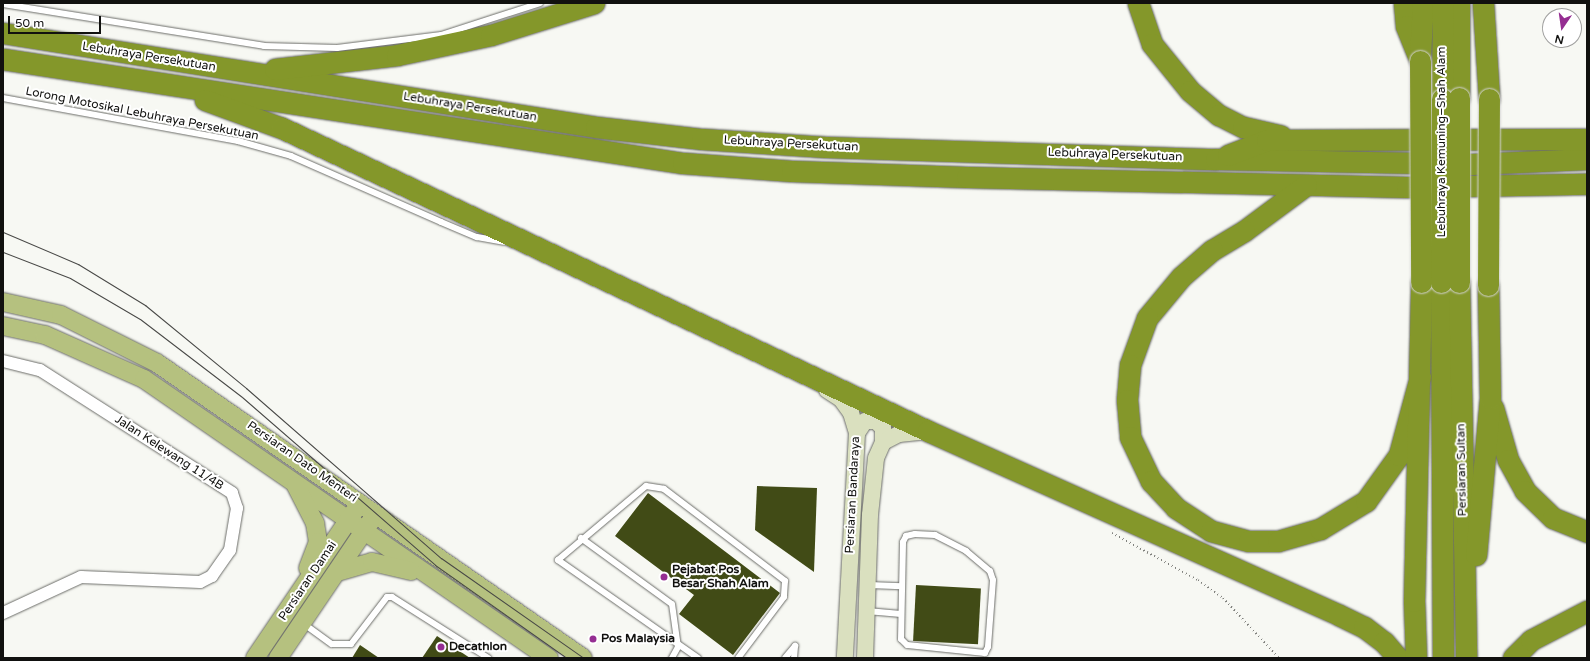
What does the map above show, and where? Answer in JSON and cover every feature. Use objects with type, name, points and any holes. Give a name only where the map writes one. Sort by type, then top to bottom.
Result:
[{"type":"highway","points":[[244,72],[397,55],[491,34],[594,3]]},
{"type":"highway","points":[[1138,3],[1152,44],[1190,91],[1219,115],[1272,134],[1316,140]]},
{"type":"highway","points":[[1404,3],[1406,26],[1420,61]]},
{"type":"highway","points":[[1306,185],[1244,231],[1212,250],[1181,277],[1147,318],[1130,365],[1127,400],[1130,437],[1150,481],[1176,508],[1211,531],[1249,540],[1278,541],[1320,529],[1366,501],[1391,467],[1406,434],[1420,377],[1440,282],[1420,61],[1423,3]]},
{"type":"highway","name":"Lebuhraya Kemuning–Shah Alam","points":[[1442,3],[1450,98]]},
{"type":"highway","name":"Lebuhraya Kemuning–Shah Alam","points":[[1440,282],[1450,98],[1459,3]]},
{"type":"highway","points":[[1465,623],[1474,571],[1490,398],[1488,285],[1489,99],[1483,3]]},
{"type":"highway","points":[[1485,29],[1489,3]]},
{"type":"highway","name":"Lebuhraya Persekutuan","points":[[3,33],[596,127],[702,139],[826,147],[1216,159],[1472,164],[1587,159]]},
{"type":"highway","name":"Lebuhraya Persekutuan","points":[[3,59],[683,163],[943,177],[1407,187],[1582,186]]},
{"type":"highway","points":[[159,84],[282,128],[545,250],[928,431],[1339,615],[1374,635],[1398,658]]},
{"type":"highway","points":[[1216,159],[1267,140],[1587,139]]},
{"type":"highway","name":"Persiaran Sultan","points":[[1440,282],[1465,623],[1466,658]]},
{"type":"highway","name":"Persiaran Sultan","points":[[1440,282],[1443,658]]},
{"type":"highway","points":[[1416,658],[1414,601],[1420,377]]},
{"type":"highway","points":[[1490,398],[1508,460],[1525,491],[1553,518],[1587,532]]},
{"type":"highway","points":[[1513,658],[1531,640],[1587,611]]},
{"type":"main road","name":"Persiaran Dato Menteri","points":[[3,302],[61,315],[157,363],[583,658]]},
{"type":"main road","name":"Persiaran Dato Menteri","points":[[3,326],[45,335],[144,379],[429,577],[549,658]]},
{"type":"main road","name":"Persiaran Bandaraya","points":[[788,366],[841,399],[851,413],[857,432],[845,658]]},
{"type":"main road","points":[[857,432],[866,422],[876,421],[883,428],[883,442],[899,434],[928,431]]},
{"type":"main road","name":"Persiaran Bandaraya","points":[[865,658],[866,611],[875,465],[883,442]]},
{"type":"main road","points":[[294,483],[315,523],[318,542],[299,595]]},
{"type":"main road","name":"Persiaran Damai","points":[[255,658],[360,503]]},
{"type":"main road","name":"Persiaran Damai","points":[[278,658],[376,514]]},
{"type":"main road","points":[[337,572],[372,562],[396,566],[429,577]]},
{"type":"street","name":"Jalan Kelewang 11/4B","points":[[3,361],[40,370],[232,493],[237,508],[230,550],[212,576],[200,582],[81,577],[3,613]]},
{"type":"lane","points":[[3,4],[264,46],[337,48],[441,35],[540,3]]},
{"type":"lane","name":"Lorong Motosikal Lebuhraya Persekutuan","points":[[3,98],[238,141],[305,162],[477,237],[545,250]]},
{"type":"lane","points":[[698,658],[678,647],[560,563],[559,557],[640,488],[652,485],[664,489],[785,581],[785,594],[738,658]]},
{"type":"lane","points":[[935,535],[966,551],[990,571],[993,580],[988,648],[985,653],[907,645],[901,639],[902,586],[903,542],[906,536],[935,535]]},
{"type":"lane","points":[[581,538],[672,604],[678,647],[672,658]]},
{"type":"lane","points":[[868,584],[902,586]]},
{"type":"lane","points":[[302,623],[332,644],[351,644],[387,597],[392,597],[488,658]]},
{"type":"lane","points":[[866,611],[901,614]]},
{"type":"lane","points":[[840,658],[846,642]]},
{"type":"lane","points":[[785,658],[795,646],[794,658]]},
{"type":"path","points":[[1108,530],[1198,580],[1216,594],[1279,658]]},
{"type":"building","points":[[757,486],[817,488],[814,572],[755,530]]},
{"type":"building","points":[[648,493],[780,593],[733,655],[679,614],[694,595],[615,536]]},
{"type":"building","points":[[916,585],[981,588],[978,644],[913,641]]},
{"type":"building","name":"Decathlon","points":[[437,636],[470,658],[422,658]]},
{"type":"building","points":[[360,645],[379,658],[352,658]]},
{"type":"tram line","points":[[3,232],[78,264],[145,305],[246,388],[441,558],[584,658]]},
{"type":"tram line","points":[[3,252],[70,278],[140,319],[242,397],[435,565],[567,658]]},
{"type":"place","name":"Pejabat Pos Besar Shah Alam","points":[[664,577]]},
{"type":"place","name":"Pos Malaysia","points":[[593,639]]},
{"type":"place","name":"Decathlon","points":[[441,647]]}]
